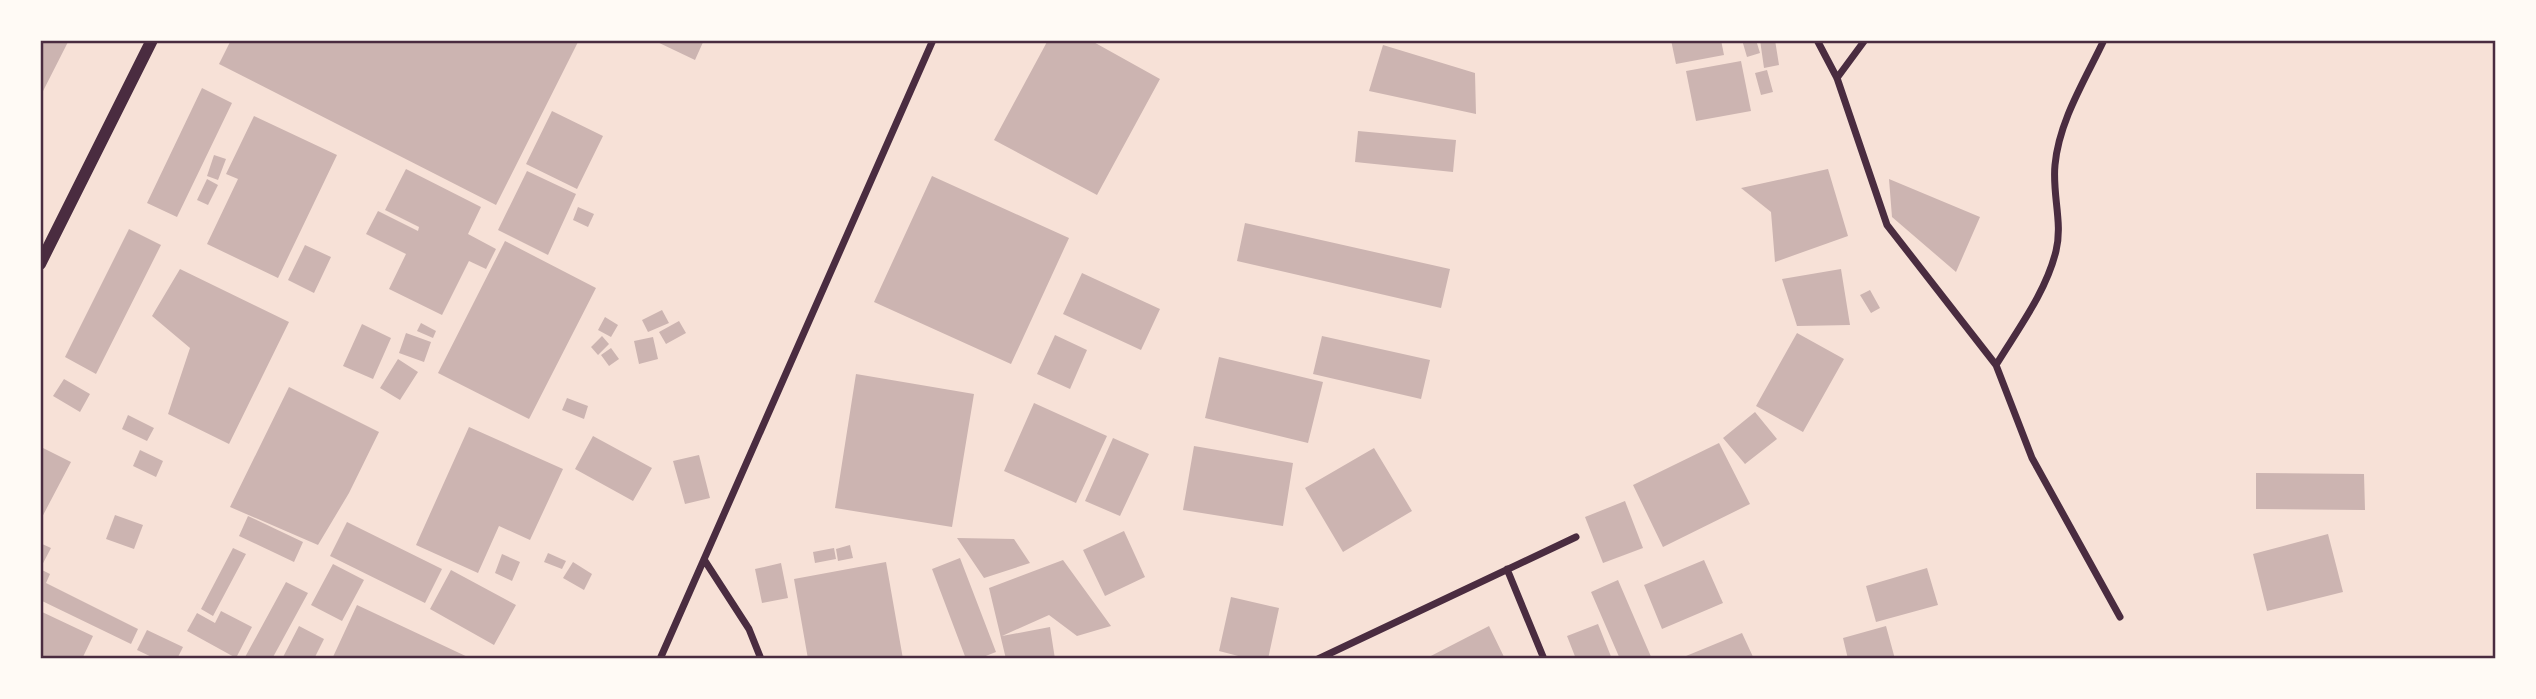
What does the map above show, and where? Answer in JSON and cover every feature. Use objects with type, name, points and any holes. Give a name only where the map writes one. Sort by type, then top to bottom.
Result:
[{"type":"street","points":[[40,264],[152,40]]},
{"type":"street","points":[[660,659],[933,40]]},
{"type":"street","points":[[1817,40],[1838,78],[1887,225],[1996,365],[2032,458],[2120,617]]},
{"type":"street","points":[[1838,78],[1865,40]]},
{"type":"street","points":[[1996,365],[2034,303],[2050,270],[2057,248],[2059,228],[2053,194],[2059,138],[2104,40]]},
{"type":"street","points":[[1321,658],[1576,537]]},
{"type":"street","points":[[705,561],[749,629],[761,659]]},
{"type":"street","points":[[1507,569],[1544,659]]},
{"type":"building","points":[[40,40],[69,40],[40,97]]},
{"type":"building","points":[[231,40],[579,40],[496,205],[219,64]]},
{"type":"building","points":[[653,40],[704,40],[695,60]]},
{"type":"building","points":[[1048,40],[1090,40],[1160,79],[1097,195],[994,140]]},
{"type":"building","points":[[1671,40],[1721,40],[1724,55],[1676,64]]},
{"type":"building","points":[[1742,40],[1756,40],[1760,53],[1747,57]]},
{"type":"building","points":[[1760,40],[1775,40],[1779,65],[1764,68]]},
{"type":"building","points":[[1383,45],[1475,73],[1476,114],[1369,91]]},
{"type":"building","points":[[1741,61],[1751,111],[1696,121],[1686,71]]},
{"type":"building","points":[[1767,70],[1773,92],[1761,95],[1755,73]]},
{"type":"building","points":[[202,88],[232,103],[177,217],[147,203]]},
{"type":"building","points":[[552,111],[603,136],[577,189],[526,164]]},
{"type":"building","points":[[254,116],[337,155],[278,278],[207,244],[238,179],[226,174]]},
{"type":"building","points":[[1358,131],[1456,140],[1453,172],[1355,162]]},
{"type":"building","points":[[214,155],[226,159],[218,180],[207,176]]},
{"type":"building","points":[[406,169],[481,207],[468,234],[496,249],[486,269],[469,261],[442,315],[389,289],[406,254],[366,234],[378,211],[418,231],[419,227],[385,210]]},
{"type":"building","points":[[1828,169],[1848,236],[1775,262],[1771,212],[1741,188]]},
{"type":"building","points":[[527,171],[576,194],[548,255],[498,230]]},
{"type":"building","points":[[932,176],[1069,238],[1011,364],[874,302]]},
{"type":"building","points":[[207,179],[218,185],[208,205],[197,200]]},
{"type":"building","points":[[1889,179],[1980,217],[1956,272],[1892,217]]},
{"type":"building","points":[[578,207],[594,214],[588,227],[573,220]]},
{"type":"building","points":[[1245,223],[1450,269],[1441,308],[1237,261]]},
{"type":"building","points":[[129,229],[161,245],[96,374],[65,357]]},
{"type":"building","points":[[505,241],[596,288],[529,419],[438,373]]},
{"type":"building","points":[[305,245],[331,257],[314,293],[288,280]]},
{"type":"building","points":[[180,269],[289,322],[229,444],[168,414],[190,348],[152,316]]},
{"type":"building","points":[[1841,269],[1850,325],[1797,326],[1782,279]]},
{"type":"building","points":[[1082,273],[1160,309],[1141,350],[1063,314]]},
{"type":"building","points":[[1870,290],[1880,308],[1871,313],[1860,295]]},
{"type":"building","points":[[662,310],[669,323],[648,332],[642,320]]},
{"type":"building","points":[[605,317],[618,325],[611,337],[598,330]]},
{"type":"building","points":[[679,321],[686,333],[666,344],[659,332]]},
{"type":"building","points":[[421,323],[436,331],[433,338],[417,331]]},
{"type":"building","points":[[362,324],[391,338],[373,379],[343,366]]},
{"type":"building","points":[[406,333],[431,342],[424,362],[399,353]]},
{"type":"building","points":[[1797,333],[1844,359],[1803,432],[1756,406]]},
{"type":"building","points":[[1055,335],[1087,350],[1070,389],[1037,374]]},
{"type":"building","points":[[602,336],[609,344],[598,355],[591,347]]},
{"type":"building","points":[[1322,336],[1430,360],[1421,399],[1313,374]]},
{"type":"building","points":[[653,337],[658,359],[639,364],[634,341]]},
{"type":"building","points":[[611,348],[619,359],[609,366],[601,355]]},
{"type":"building","points":[[1219,357],[1323,382],[1308,443],[1205,418]]},
{"type":"building","points":[[398,359],[418,372],[400,400],[380,388]]},
{"type":"building","points":[[856,374],[974,394],[952,527],[835,508]]},
{"type":"building","points":[[64,379],[90,394],[80,412],[53,396]]},
{"type":"building","points":[[289,387],[379,432],[349,493],[318,545],[230,507]]},
{"type":"building","points":[[567,398],[588,406],[584,419],[562,410]]},
{"type":"building","points":[[1034,403],[1107,436],[1076,503],[1004,471]]},
{"type":"building","points":[[1755,412],[1777,439],[1745,464],[1723,438]]},
{"type":"building","points":[[128,415],[154,428],[147,441],[122,429]]},
{"type":"building","points":[[469,427],[563,469],[530,540],[499,526],[478,573],[416,545]]},
{"type":"building","points":[[593,436],[652,468],[633,501],[575,469]]},
{"type":"building","points":[[1113,438],[1149,454],[1120,516],[1085,501]]},
{"type":"building","points":[[1719,443],[1750,504],[1663,547],[1633,485]]},
{"type":"building","points":[[1194,446],[1293,463],[1283,526],[1183,510]]},
{"type":"building","points":[[43,448],[71,462],[40,521],[40,452]]},
{"type":"building","points":[[1374,448],[1412,511],[1343,552],[1305,488]]},
{"type":"building","points":[[140,450],[163,461],[156,477],[133,466]]},
{"type":"building","points":[[699,455],[710,498],[685,504],[673,461]]},
{"type":"building","points":[[2256,473],[2364,474],[2365,510],[2256,509]]},
{"type":"building","points":[[1625,501],[1643,548],[1603,563],[1585,517]]},
{"type":"building","points":[[115,515],[143,525],[134,549],[106,539]]},
{"type":"building","points":[[248,516],[303,542],[294,562],[239,536]]},
{"type":"building","points":[[347,522],[442,569],[425,603],[330,556]]},
{"type":"building","points":[[1124,531],[1145,577],[1105,596],[1083,550]]},
{"type":"building","points":[[2328,534],[2343,592],[2267,611],[2253,554]]},
{"type":"building","points":[[957,538],[1014,539],[1030,563],[984,578]]},
{"type":"building","points":[[40,543],[51,548],[40,569]]},
{"type":"building","points":[[850,545],[853,558],[838,561],[836,549]]},
{"type":"building","points":[[233,548],[246,554],[213,616],[201,609]]},
{"type":"building","points":[[834,548],[836,559],[815,563],[813,552]]},
{"type":"building","points":[[548,553],[566,561],[562,569],[544,562]]},
{"type":"building","points":[[502,554],[520,562],[512,581],[495,573]]},
{"type":"building","points":[[960,558],[996,652],[978,659],[966,659],[932,569]]},
{"type":"building","points":[[1063,560],[1111,626],[1077,636],[1049,615],[1002,636],[1050,627],[1055,659],[1006,659],[989,588]]},
{"type":"building","points":[[1704,560],[1723,603],[1662,629],[1644,585]]},
{"type":"building","points":[[573,562],[592,574],[584,590],[563,578]]},
{"type":"building","points":[[886,562],[903,659],[808,659],[794,579]]},
{"type":"building","points":[[781,563],[788,598],[762,603],[755,569]]},
{"type":"building","points":[[333,564],[364,580],[342,621],[311,605]]},
{"type":"building","points":[[1927,568],[1938,605],[1876,622],[1866,586]]},
{"type":"building","points":[[40,569],[50,574],[46,583],[138,629],[131,644],[40,600]]},
{"type":"building","points":[[451,570],[516,605],[494,645],[430,609]]},
{"type":"building","points":[[1618,580],[1652,659],[1620,659],[1591,592]]},
{"type":"building","points":[[286,582],[308,593],[272,659],[244,659]]},
{"type":"building","points":[[1231,597],[1279,608],[1268,659],[1250,659],[1219,651]]},
{"type":"building","points":[[357,605],[472,659],[332,659]]},
{"type":"building","points":[[40,611],[93,636],[82,659],[40,659]]},
{"type":"building","points":[[221,611],[252,627],[236,658],[187,631],[197,613],[215,623]]},
{"type":"building","points":[[1598,624],[1612,659],[1576,659],[1567,636]]},
{"type":"building","points":[[299,626],[324,639],[314,659],[282,659]]},
{"type":"building","points":[[1489,626],[1505,659],[1425,659]]},
{"type":"building","points":[[1886,626],[1895,659],[1848,659],[1843,638]]},
{"type":"building","points":[[147,630],[183,647],[177,659],[156,659],[137,650]]},
{"type":"building","points":[[1742,633],[1754,659],[1687,659],[1686,656]]}]
